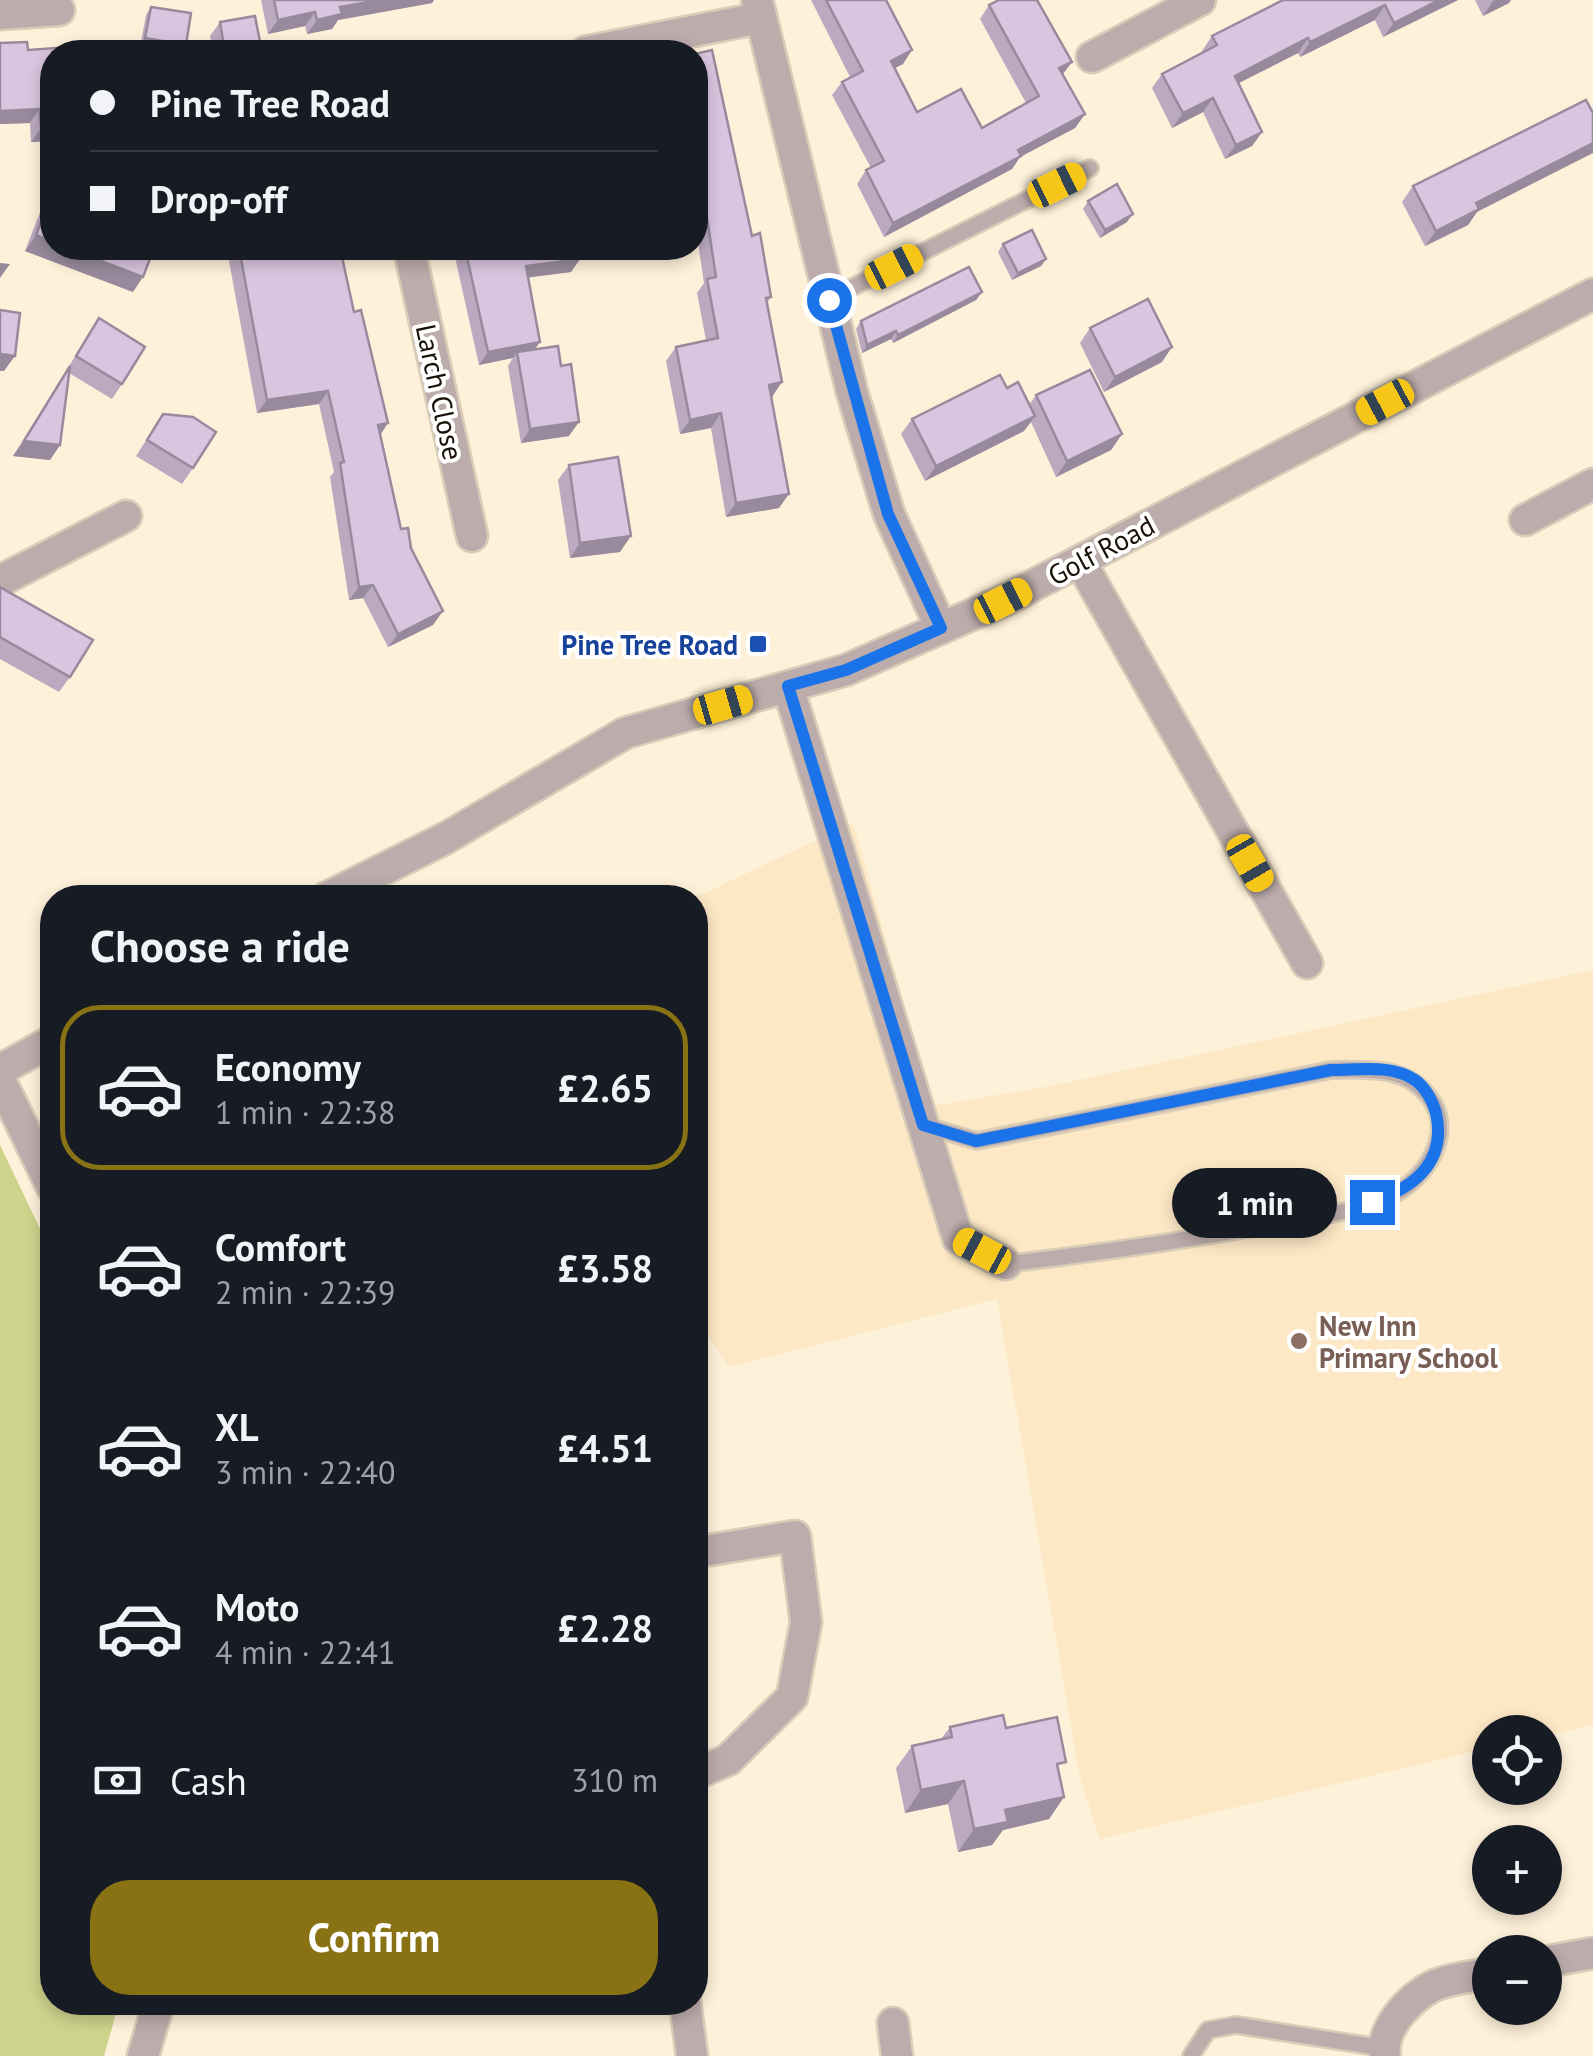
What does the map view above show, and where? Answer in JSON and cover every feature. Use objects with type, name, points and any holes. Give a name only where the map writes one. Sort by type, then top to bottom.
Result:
[{"type":"street","points":[[1092,57],[1200,0]]},
{"type":"street","points":[[633,40],[758,9],[829,300],[888,514],[941,628]]},
{"type":"street","points":[[0,14],[59,10]]},
{"type":"street","name":"Larch Close","points":[[412,260],[472,536]]},
{"type":"street","name":"Golf Road","points":[[352,885],[446,838],[625,733],[846,670],[941,628],[1593,294]]},
{"type":"street","points":[[1524,520],[1593,484]]},
{"type":"street","points":[[0,581],[126,516]]},
{"type":"street","points":[[1080,560],[1307,964]]},
{"type":"street","points":[[788,686],[958,1238],[1006,1264]]},
{"type":"street","points":[[0,1070],[40,1048]]},
{"type":"street","points":[[0,1080],[40,1162]]},
{"type":"street","points":[[708,1550],[795,1536],[806,1622],[792,1697],[728,1760],[708,1768]]},
{"type":"street","points":[[1562,1959],[1593,1953]]},
{"type":"street","points":[[1384,2052],[1399,2012],[1438,1984],[1472,1977]]},
{"type":"street","points":[[142,2056],[155,2015]]},
{"type":"street","points":[[687,2015],[692,2056]]},
{"type":"street","points":[[893,2023],[897,2056]]},
{"type":"lane","points":[[829,300],[1090,168]]},
{"type":"lane","points":[[923,1125],[976,1141],[1331,1070],[1384,1070],[1415,1080],[1433,1101],[1441,1136],[1424,1173],[1396,1193],[1347,1210],[1153,1247],[1006,1264]]},
{"type":"lane","points":[[1191,2056],[1208,2030],[1236,2025],[1384,2052]]},
{"type":"shaded area","name":"New Inn Primary School","points":[[853,823],[933,1106],[1051,1086],[1593,970],[1593,1725],[1562,1732],[1562,1715],[1472,1715],[1472,1752],[1100,1839],[1080,1778],[997,1299],[729,1367],[708,1336],[708,891]]},
{"type":"green space","points":[[0,1145],[40,1229],[40,2015],[116,2015],[104,2056],[0,2056]]},
{"type":"building","points":[[274,0],[380,0],[340,7],[342,14],[317,20],[315,12],[278,20]]},
{"type":"building","points":[[826,0],[886,0],[912,50],[891,61],[917,112],[961,89],[982,128],[1039,96],[989,5],[999,0],[1037,0],[1072,62],[1059,68],[1085,114],[1018,150],[1021,156],[893,223],[866,170],[884,161],[842,82],[863,71]]},
{"type":"building","points":[[1283,0],[1439,0],[1394,23],[1385,5],[1310,42],[1308,38],[1235,76],[1262,132],[1236,145],[1213,98],[1183,113],[1162,74],[1217,45],[1212,36]]},
{"type":"building","points":[[151,7],[191,13],[187,40],[145,38]]},
{"type":"building","points":[[255,16],[260,40],[223,40],[220,22]]},
{"type":"building","points":[[27,42],[28,50],[40,49],[40,118],[39,109],[0,111],[0,43]]},
{"type":"building","points":[[712,50],[752,236],[760,233],[771,297],[766,298],[782,382],[769,385],[789,494],[736,503],[721,413],[690,420],[676,347],[718,338],[707,279],[716,277],[708,224],[708,51]]},
{"type":"building","points":[[1586,100],[1593,113],[1593,143],[1476,203],[1479,209],[1436,231],[1413,186]]},
{"type":"building","points":[[1117,184],[1133,214],[1105,230],[1088,201]]},
{"type":"building","points":[[1032,230],[1046,259],[1018,273],[1003,244]]},
{"type":"building","points":[[98,260],[149,260],[143,277]]},
{"type":"building","points":[[241,260],[343,260],[354,312],[361,310],[388,423],[378,425],[401,529],[408,528],[411,548],[443,611],[398,634],[373,585],[359,587],[340,463],[344,462],[328,391],[267,400]]},
{"type":"building","points":[[468,260],[572,260],[526,266],[540,342],[488,352]]},
{"type":"building","points":[[969,267],[982,292],[898,335],[896,331],[867,345],[861,321]]},
{"type":"building","points":[[1148,299],[1172,347],[1115,377],[1090,328]]},
{"type":"building","points":[[0,310],[20,313],[15,356],[0,354]]},
{"type":"building","points":[[99,318],[145,347],[122,384],[76,356]]},
{"type":"building","points":[[558,346],[561,366],[571,364],[579,422],[530,429],[517,352]]},
{"type":"building","points":[[70,366],[60,445],[24,441]]},
{"type":"building","points":[[1090,370],[1122,434],[1067,461],[1036,395]]},
{"type":"building","points":[[1000,375],[1007,388],[1018,382],[1035,416],[936,466],[912,419]]},
{"type":"building","points":[[163,414],[193,417],[216,432],[193,468],[147,440]]},
{"type":"building","points":[[618,457],[631,536],[580,543],[569,465]]},
{"type":"building","points":[[0,587],[93,640],[70,677],[0,637]]},
{"type":"building","points":[[1003,1715],[1006,1728],[1057,1717],[1066,1762],[1057,1764],[1064,1797],[1005,1810],[1008,1822],[974,1829],[964,1781],[921,1790],[912,1746],[952,1737],[950,1727]]},
{"type":"place","name":"Pine Tree Road","points":[[758,644]]},
{"type":"place","name":"New Inn Primary School","points":[[1299,1341]]},
{"type":"route","points":[[829,300],[888,514],[941,628],[846,670],[788,686],[923,1125],[976,1141],[1331,1070],[1384,1070],[1415,1080],[1433,1101],[1441,1136],[1424,1173],[1396,1193],[1372,1202]]}]
